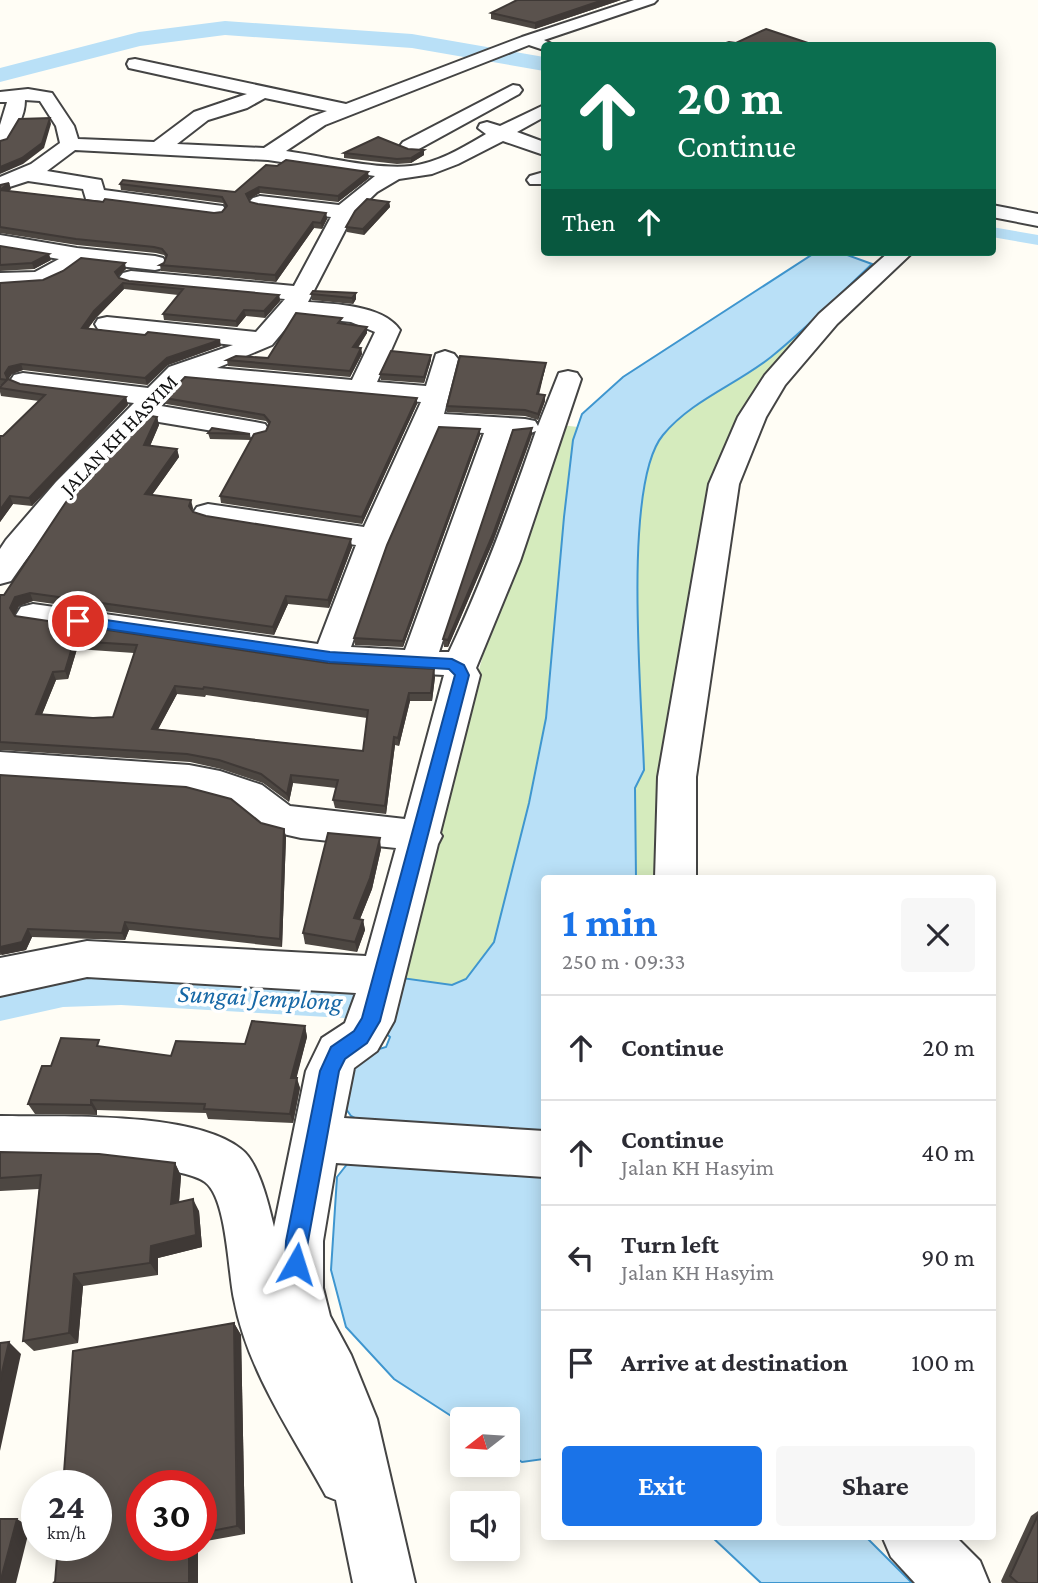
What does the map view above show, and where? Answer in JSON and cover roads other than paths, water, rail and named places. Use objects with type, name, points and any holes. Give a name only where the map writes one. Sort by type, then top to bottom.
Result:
[{"type":"street","points":[[268,154],[318,121],[528,40],[649,0]]},
{"type":"street","points":[[528,40],[541,44]]},
{"type":"street","points":[[135,64],[348,110]]},
{"type":"street","points":[[450,159],[410,146],[513,89]]},
{"type":"street","points":[[158,149],[201,116],[241,104],[263,92]]},
{"type":"street","points":[[8,97],[46,97],[65,126],[70,144]]},
{"type":"street","points":[[0,139],[12,122],[17,108],[8,97]]},
{"type":"street","points":[[0,184],[28,175],[49,163],[70,144],[268,154],[394,173],[423,171],[541,114]]},
{"type":"street","points":[[456,119],[503,132],[541,148]]},
{"type":"street","points":[[423,171],[454,182]]},
{"type":"street","name":"JALAN KH HASYIM","points":[[0,574],[17,547],[66,488],[178,373],[263,340],[296,301],[344,212],[370,188],[394,173]]},
{"type":"street","points":[[28,175],[94,184],[93,195],[215,212]]},
{"type":"street","points":[[329,184],[370,188]]},
{"type":"street","points":[[260,202],[344,212]]},
{"type":"street","points":[[996,212],[1038,220]]},
{"type":"street","points":[[0,242],[78,256],[155,263]]},
{"type":"street","points":[[0,279],[23,281],[60,272],[78,256]]},
{"type":"street","points":[[675,875],[677,777],[724,484],[751,417],[774,381],[828,319],[898,256]]},
{"type":"street","points":[[131,278],[296,301],[369,320],[388,330],[360,390]]},
{"type":"street","points":[[107,324],[263,340]]},
{"type":"street","points":[[330,657],[374,538],[431,408],[444,371],[444,359]]},
{"type":"street","points":[[178,373],[360,390],[500,426],[551,429]]},
{"type":"street","points":[[459,668],[485,613],[568,379]]},
{"type":"street","points":[[23,381],[147,404],[255,430]]},
{"type":"street","points":[[418,662],[500,426]]},
{"type":"street","points":[[208,513],[374,538]]},
{"type":"street","points":[[33,615],[330,657],[452,664],[459,668],[462,675],[422,836],[378,993],[361,1037],[338,1053],[329,1071],[335,1140],[297,1241],[296,1287],[305,1324],[331,1375],[348,1419],[384,1583]]},
{"type":"street","points":[[0,766],[189,779],[220,785],[247,795],[279,818],[290,821],[422,836]]},
{"type":"street","points":[[0,977],[87,959],[378,993]]},
{"type":"street","points":[[0,1139],[112,1141],[198,1153],[225,1166],[238,1187],[264,1314],[277,1347],[369,1515]]},
{"type":"street","points":[[335,1140],[541,1154]]},
{"type":"street","points":[[916,1540],[958,1583]]},
{"type":"water","points":[[810,256],[850,256],[872,264],[771,357],[687,412],[663,435],[650,461],[642,498],[638,544],[638,646],[644,770],[635,788],[636,875],[541,875],[541,1146],[384,1134],[351,1116],[339,1099],[356,1056],[386,1047],[390,1037],[380,1028],[395,977],[452,985],[466,979],[494,942],[529,803],[546,718],[573,440],[582,414],[623,377]]},
{"type":"water","points":[[359,1149],[541,1161],[541,1459],[520,1461],[520,1407],[450,1407],[450,1415],[394,1379],[346,1327],[331,1270],[337,1177]]},
{"type":"water","points":[[715,1540],[869,1540],[912,1583],[761,1583]]},
{"type":"waterway","points":[[0,75],[139,39],[225,28],[412,41],[541,63]]},
{"type":"waterway","points":[[996,233],[1038,240]]},
{"type":"waterway","name":"Sungai Jemplong","points":[[0,1005],[63,991],[121,989],[396,1005]]}]
